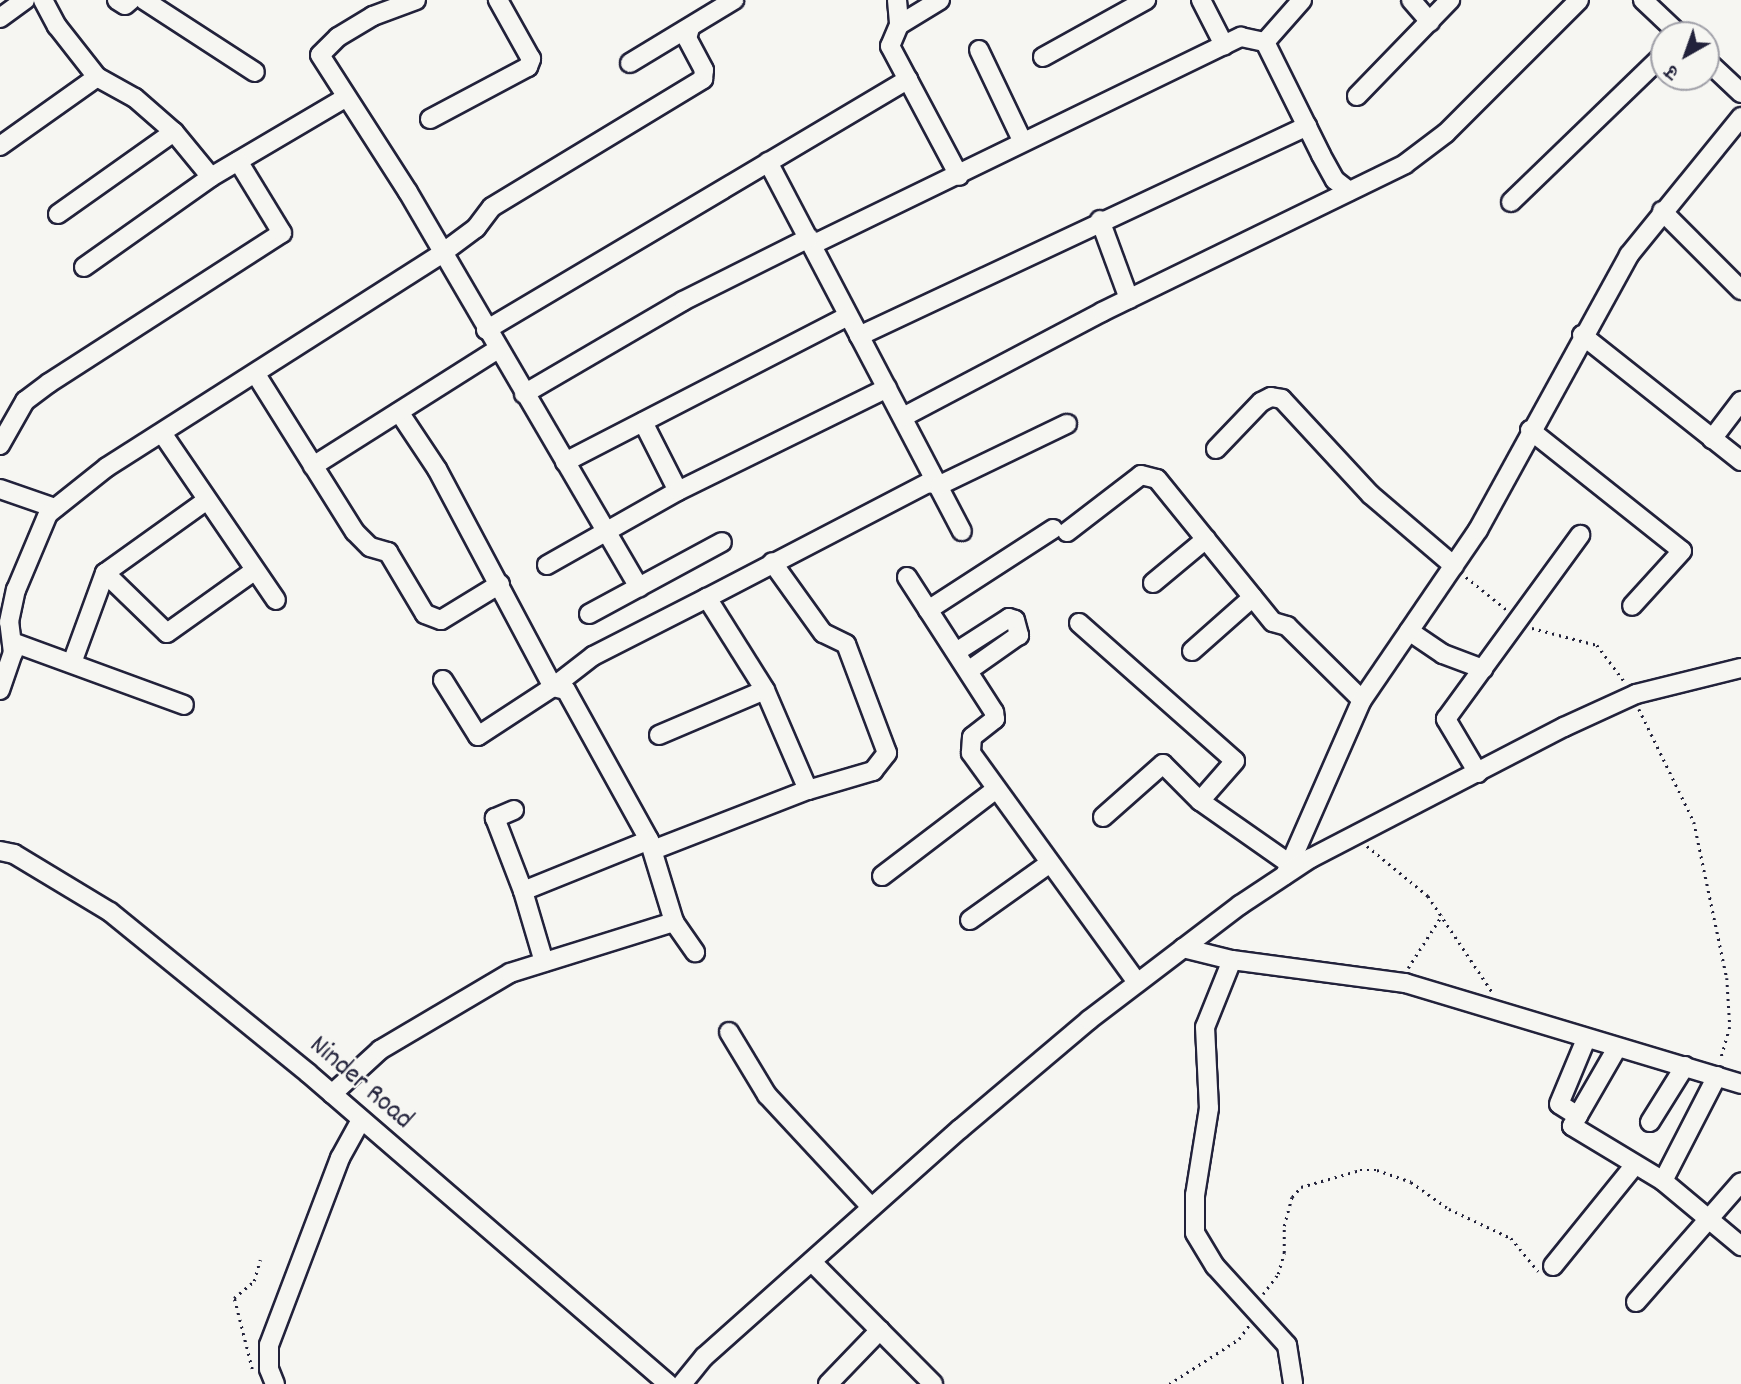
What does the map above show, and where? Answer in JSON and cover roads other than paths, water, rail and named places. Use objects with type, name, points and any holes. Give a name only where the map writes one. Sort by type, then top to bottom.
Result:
[{"type":"street","points":[[0,18],[25,0]]},
{"type":"street","points":[[43,0],[57,26],[97,77],[135,98],[174,132],[211,177]]},
{"type":"street","points":[[117,0],[125,5],[131,0]]},
{"type":"street","points":[[144,0],[255,72]]},
{"type":"street","points":[[416,0],[372,8],[320,55],[345,98],[408,192],[441,254],[524,394],[609,530],[639,587]]},
{"type":"street","points":[[430,119],[528,67],[531,59],[498,0]]},
{"type":"street","points":[[630,63],[734,0]]},
{"type":"street","points":[[897,0],[899,25],[890,46],[959,176]]},
{"type":"street","points":[[899,25],[940,0]]},
{"type":"street","points":[[1043,57],[1146,0]]},
{"type":"street","points":[[1202,0],[1224,45]]},
{"type":"street","points":[[1265,43],[1303,0]]},
{"type":"street","points":[[1411,0],[1430,22]]},
{"type":"street","points":[[1357,96],[1450,0]]},
{"type":"street","points":[[902,417],[1129,299],[1405,164],[1446,133],[1578,0]]},
{"type":"street","points":[[1643,0],[1665,21]]},
{"type":"street","points":[[0,690],[13,653],[7,597],[48,514],[162,433],[257,376],[441,254],[475,228],[492,206],[703,79],[704,70],[687,38],[690,28]]},
{"type":"street","points":[[524,394],[695,295],[959,176],[1022,140],[1241,37],[1265,43],[1335,180],[1349,191]]},
{"type":"street","points":[[979,50],[1022,140]]},
{"type":"street","points":[[1511,202],[1650,68]]},
{"type":"street","points":[[1720,73],[1741,93]]},
{"type":"street","points":[[0,146],[97,77]]},
{"type":"street","points":[[486,330],[908,79]]},
{"type":"street","points":[[84,267],[211,177],[345,98]]},
{"type":"street","points":[[1287,870],[1362,700],[1454,566],[1629,255],[1662,211],[1741,117]]},
{"type":"street","points":[[859,336],[1100,219],[1307,126]]},
{"type":"street","points":[[58,214],[174,132]]},
{"type":"street","points":[[0,444],[25,401],[48,383],[282,233],[239,161]]},
{"type":"street","points":[[768,162],[962,531]]},
{"type":"street","points":[[1662,211],[1741,290]]},
{"type":"street","points":[[1100,219],[1129,299]]},
{"type":"street","points":[[565,462],[778,348],[848,316]]},
{"type":"street","points":[[1582,335],[1741,461]]},
{"type":"street","points":[[313,466],[498,349]]},
{"type":"street","points":[[257,376],[355,532],[370,548],[388,552],[425,614],[441,620],[500,584]]},
{"type":"street","points":[[547,565],[678,491],[887,388]]},
{"type":"street","points":[[1216,449],[1261,402],[1271,397],[1282,399],[1371,495],[1454,566]]},
{"type":"street","points":[[1712,439],[1741,401]]},
{"type":"street","points":[[399,412],[437,469],[553,687],[566,690],[589,724],[651,845],[674,922],[695,951]]},
{"type":"street","points":[[643,422],[678,491]]},
{"type":"street","points":[[443,680],[478,736],[553,687],[593,656],[928,483],[940,485],[1068,424]]},
{"type":"street","points":[[1530,430],[1682,551],[1632,606]]},
{"type":"street","points":[[162,433],[276,600]]},
{"type":"street","points":[[928,610],[1060,531],[1132,481],[1149,475],[1206,539],[1273,622],[1287,626],[1362,700]]},
{"type":"street","points":[[0,489],[55,508]]},
{"type":"street","points":[[72,663],[105,573],[207,500]]},
{"type":"street","points":[[1478,773],[1446,719],[1580,536]]},
{"type":"street","points":[[1153,583],[1206,539]]},
{"type":"street","points":[[589,614],[722,542]]},
{"type":"street","points":[[523,891],[808,790],[873,771],[887,754],[846,643],[823,633],[772,562]]},
{"type":"street","points":[[105,573],[167,633],[254,571]]},
{"type":"street","points":[[907,577],[968,671],[995,719],[968,744],[996,789],[1137,982]]},
{"type":"street","points":[[1192,651],[1253,597]]},
{"type":"street","points":[[707,598],[765,690],[808,790]]},
{"type":"street","points":[[956,653],[1009,618],[1015,620],[1019,635],[968,671]]},
{"type":"street","points":[[1079,623],[1235,761],[1200,802]]},
{"type":"street","points":[[1409,631],[1443,654],[1483,669]]},
{"type":"street","points":[[12,642],[184,705]]},
{"type":"street","points":[[682,1384],[704,1357],[871,1207],[1137,982],[1287,870],[1632,695],[1741,668]]},
{"type":"street","points":[[659,735],[765,690]]},
{"type":"street","points":[[1103,817],[1163,764],[1200,802],[1287,870]]},
{"type":"street","points":[[883,876],[996,789]]},
{"type":"street","points":[[514,810],[495,818],[523,891],[544,962]]},
{"type":"street","name":"Ninder Road","points":[[0,851],[14,854],[110,912],[332,1094],[668,1384]]},
{"type":"street","points":[[970,920],[1050,863]]},
{"type":"street","points":[[332,1094],[380,1050],[433,1016],[510,973],[674,922]]},
{"type":"street","points":[[1182,948],[1232,960],[1399,982],[1741,1084]]},
{"type":"street","points":[[1232,960],[1205,1027],[1209,1108],[1195,1195],[1195,1233],[1215,1266],[1287,1345],[1293,1384]]},
{"type":"street","points":[[729,1032],[767,1095],[871,1207]]},
{"type":"street","points":[[1578,1116],[1559,1104],[1586,1039]]},
{"type":"street","points":[[1618,1048],[1572,1126],[1634,1166],[1663,1181],[1741,1246]]},
{"type":"street","points":[[1650,1122],[1685,1066]]},
{"type":"street","points":[[1663,1181],[1717,1076]]},
{"type":"street","points":[[275,1384],[269,1369],[269,1345],[340,1158],[360,1120]]},
{"type":"street","points":[[1549,1270],[1634,1166]]},
{"type":"street","points":[[1636,1302],[1707,1215],[1741,1182]]},
{"type":"street","points":[[812,1262],[933,1384]]},
{"type":"street","points":[[828,1384],[880,1330]]}]
